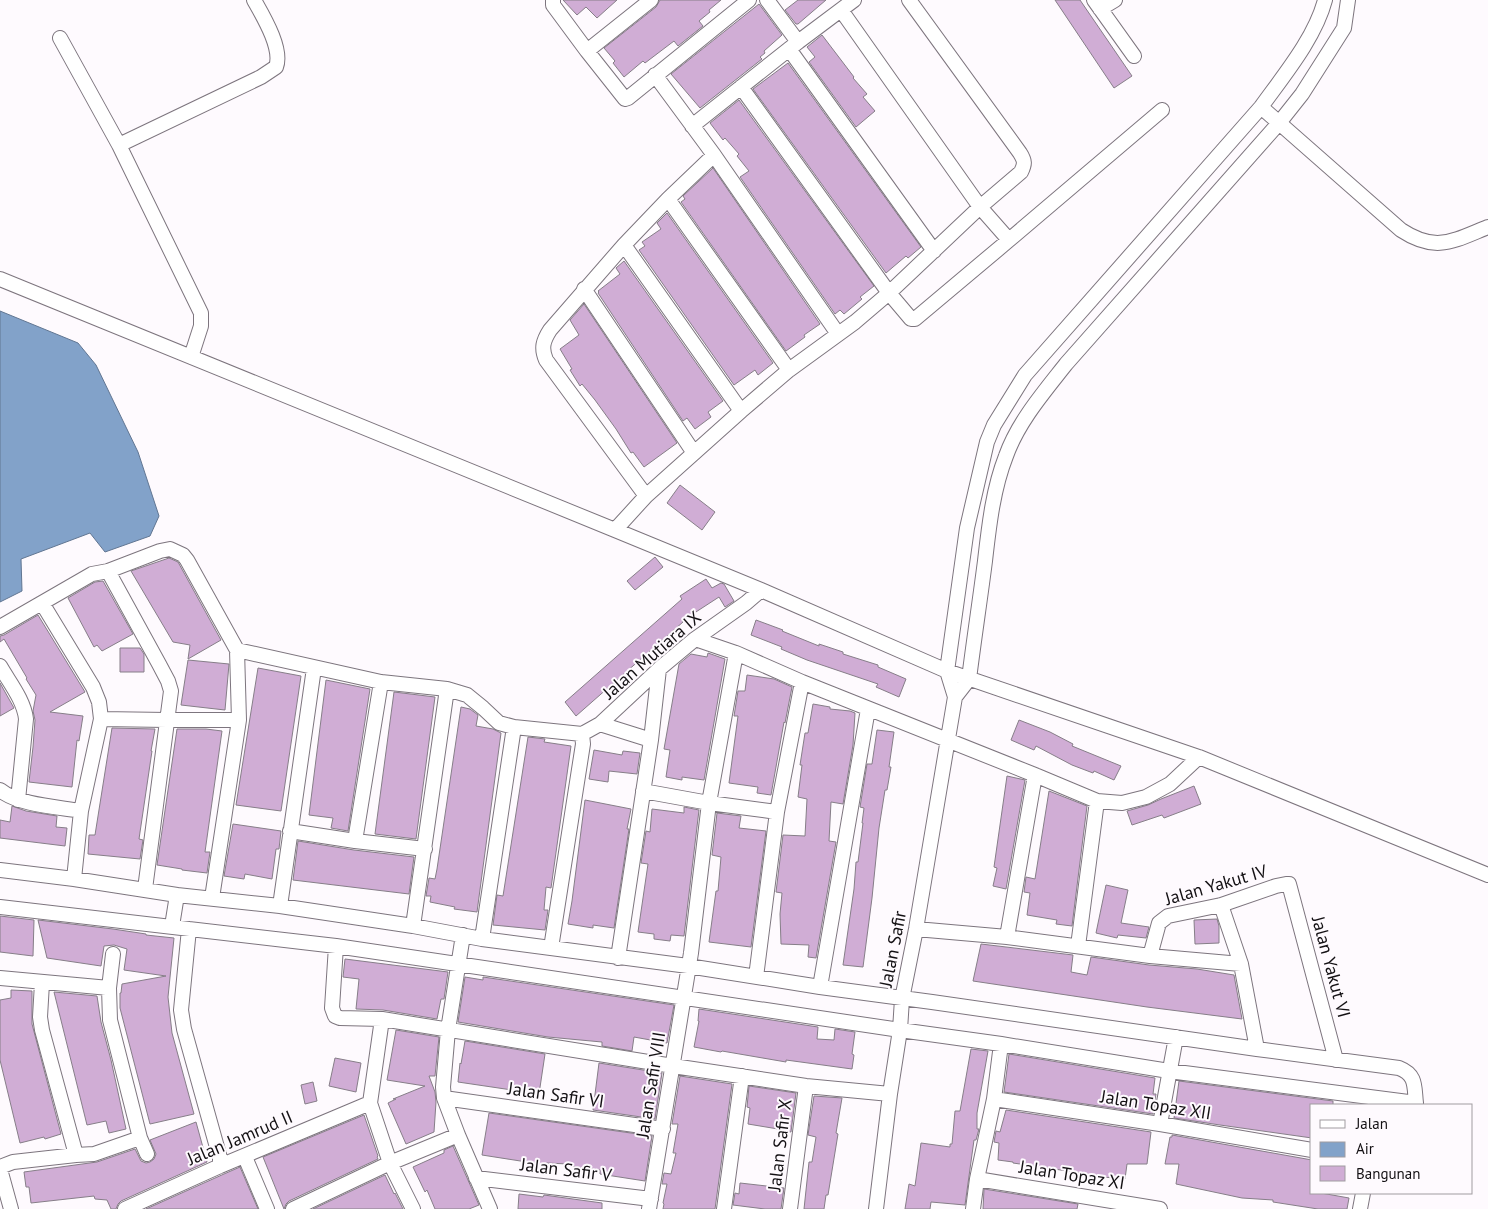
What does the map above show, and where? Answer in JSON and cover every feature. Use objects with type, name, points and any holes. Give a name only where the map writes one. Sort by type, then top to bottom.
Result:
[{"type":"street","points":[[120,144],[262,77],[276,67],[277,49],[265,19],[254,0]]},
{"type":"street","points":[[553,0],[553,5],[625,99],[749,0]]},
{"type":"street","points":[[587,51],[651,0]]},
{"type":"street","points":[[766,0],[793,45],[934,251]]},
{"type":"street","points":[[692,126],[793,45],[854,0]]},
{"type":"street","points":[[615,530],[646,496],[741,411],[789,370],[855,322],[890,293],[980,207],[1021,172],[1025,164],[1024,159],[909,0]]},
{"type":"street","points":[[1114,0],[1097,4],[1134,56]]},
{"type":"street","points":[[955,697],[947,671],[967,528],[987,442],[994,425],[1025,375],[1261,107],[1311,34],[1325,0]]},
{"type":"street","points":[[955,697],[969,679],[989,529],[997,487],[1006,456],[1019,429],[1042,394],[1066,364],[1280,123],[1302,94],[1344,28],[1348,0]]},
{"type":"street","points":[[841,10],[980,207],[1008,240]]},
{"type":"street","points":[[60,38],[120,144],[201,313],[201,326],[191,357]]},
{"type":"street","points":[[655,75],[714,155],[838,334]]},
{"type":"street","points":[[741,86],[890,293],[911,319],[915,319],[1162,110]]},
{"type":"street","points":[[1261,107],[1410,236],[1438,244],[1449,243],[1488,227]]},
{"type":"street","points":[[646,496],[546,360],[542,346],[550,330],[624,245],[714,155]]},
{"type":"street","points":[[668,199],[789,370]]},
{"type":"street","points":[[624,245],[741,411]]},
{"type":"street","points":[[0,280],[761,590],[947,671],[1199,758],[1488,875]]},
{"type":"street","points":[[584,290],[694,453]]},
{"type":"street","points":[[0,628],[86,577],[108,571],[160,551],[170,549],[183,555],[238,650],[239,720],[212,898]]},
{"type":"street","points":[[108,571],[168,681],[171,691],[145,890]]},
{"type":"street","name":"Jalan Mutiara IX","points":[[582,734],[600,724],[659,669],[695,639],[761,590]]},
{"type":"street","points":[[42,603],[93,687],[99,702],[101,719],[81,812],[74,879]]},
{"type":"street","points":[[695,639],[736,653],[802,682],[1097,801],[1122,803],[1146,796],[1170,784],[1199,758]]},
{"type":"street","points":[[238,650],[381,682],[447,689],[467,695],[499,723],[514,727],[582,734],[583,744],[551,948]]},
{"type":"street","name":"Jalan Safir VIII","points":[[650,1204],[688,966],[709,803],[736,653]]},
{"type":"street","points":[[0,666],[22,705],[26,719],[18,800]]},
{"type":"street","points":[[280,906],[314,668]]},
{"type":"street","points":[[618,958],[651,740],[659,669]]},
{"type":"street","points":[[355,842],[381,682]]},
{"type":"street","points":[[756,977],[777,812],[802,682]]},
{"type":"street","points":[[413,926],[447,689]]},
{"type":"street","name":"Jalan Safir","points":[[876,1209],[900,1030],[902,998],[916,929],[955,697]]},
{"type":"street","points":[[820,987],[868,709]]},
{"type":"street","points":[[101,719],[239,720]]},
{"type":"street","points":[[600,724],[651,740]]},
{"type":"street","points":[[482,939],[514,727]]},
{"type":"street","points":[[1007,937],[1035,775]]},
{"type":"street","points":[[0,790],[6,796],[18,800],[81,812]]},
{"type":"street","points":[[643,792],[777,812]]},
{"type":"street","points":[[1078,946],[1097,801]]},
{"type":"street","points":[[290,831],[355,842],[425,849]]},
{"type":"street","points":[[0,870],[177,895],[280,906],[413,926],[482,939],[688,966],[820,987],[1399,1068],[1407,1071],[1413,1078],[1417,1104],[1169,1071],[1000,1044],[336,946],[0,907]]},
{"type":"street","name":"Jalan Yakut IV","points":[[1150,956],[1159,923],[1168,916],[1220,904],[1276,886],[1290,884]]},
{"type":"street","name":"Jalan Yakut VI","points":[[1290,884],[1336,1060]]},
{"type":"street","points":[[172,926],[177,895]]},
{"type":"street","points":[[1220,904],[1240,964],[1256,1049]]},
{"type":"street","points":[[189,929],[181,1010],[184,1029],[220,1158],[220,1166]]},
{"type":"street","points":[[916,929],[1007,937],[1150,956],[1240,964]]},
{"type":"street","points":[[463,935],[448,1030],[443,1087],[444,1098],[458,1136],[490,1209]]},
{"type":"street","points":[[336,946],[332,1008],[335,1016],[340,1018],[382,1019],[806,1086],[890,1094]]},
{"type":"street","points":[[114,954],[109,988],[110,1020],[140,1138],[147,1154]]},
{"type":"street","points":[[0,978],[109,988]]},
{"type":"street","points":[[42,982],[40,1017],[42,1030],[76,1155]]},
{"type":"street","points":[[382,1019],[370,1103],[390,1163],[412,1209]]},
{"type":"street","points":[[1160,1124],[1176,1037]]},
{"type":"street","points":[[973,1209],[994,1098],[1000,1044]]},
{"type":"street","points":[[724,1209],[742,1076]]},
{"type":"street","name":"Jalan Safir X","points":[[790,1209],[806,1086]]},
{"type":"street","name":"Jalan Safir VI","points":[[444,1098],[663,1129]]},
{"type":"street","name":"Jalan Topaz XII","points":[[994,1098],[1310,1150]]},
{"type":"street","name":"Jalan Jamrud II","points":[[125,1209],[220,1166],[370,1103]]},
{"type":"street","points":[[293,1209],[390,1163],[458,1136]]},
{"type":"street","points":[[11,1209],[0,1168],[13,1162],[94,1154],[140,1138]]},
{"type":"street","points":[[245,1157],[267,1209]]},
{"type":"street","name":"Jalan Safir V","points":[[476,1178],[650,1204]]},
{"type":"street","name":"Jalan Topaz XI","points":[[978,1179],[1160,1209]]},
{"type":"street","points":[[1360,1209],[1363,1194]]},
{"type":"water","points":[[0,311],[78,343],[96,365],[138,452],[159,516],[150,536],[105,552],[90,533],[21,559],[22,591],[0,602]]},
{"type":"building","points":[[563,0],[617,0],[597,18],[586,7],[577,15]]},
{"type":"building","points":[[660,0],[721,0],[699,21],[703,26],[678,46],[674,41],[645,63],[643,61],[624,77],[613,63],[615,61],[604,48],[656,7]]},
{"type":"building","points":[[798,0],[826,0],[796,24],[785,10]]},
{"type":"building","points":[[1055,0],[1080,0],[1132,76],[1114,88]]},
{"type":"building","points":[[759,4],[782,35],[764,51],[765,53],[760,57],[762,59],[700,108],[671,74]]},
{"type":"building","points":[[822,35],[867,94],[863,97],[875,111],[856,127],[809,62],[815,57],[807,47]]},
{"type":"building","points":[[788,63],[921,247],[908,258],[906,256],[886,273],[753,89]]},
{"type":"building","points":[[739,100],[874,286],[860,297],[862,299],[844,314],[840,310],[835,314],[740,177],[749,171],[737,156],[739,154],[725,138],[723,140],[710,123]]},
{"type":"building","points":[[713,168],[820,324],[786,351],[681,202],[685,199],[683,196]]},
{"type":"building","points":[[667,213],[773,363],[758,375],[755,370],[734,385],[639,250],[645,246],[642,242],[661,229],[657,223]]},
{"type":"building","points":[[624,261],[723,401],[708,412],[711,417],[695,429],[687,418],[683,421],[598,293],[598,291],[620,274],[616,268]]},
{"type":"building","points":[[584,304],[677,443],[644,467],[633,452],[631,453],[595,400],[582,384],[580,386],[560,349],[579,335],[570,320]]},
{"type":"building","points":[[680,485],[715,512],[702,530],[667,503]]},
{"type":"building","points":[[655,557],[663,567],[635,590],[627,581]]},
{"type":"building","points":[[169,558],[178,562],[221,640],[188,659],[190,645],[173,642],[131,571]]},
{"type":"building","points":[[706,579],[712,588],[721,583],[724,584],[734,601],[725,607],[719,597],[682,621],[576,716],[565,702],[682,599],[680,596]]},
{"type":"building","points":[[103,581],[133,634],[102,651],[97,645],[94,647],[68,598],[95,582]]},
{"type":"building","points":[[38,615],[85,692],[50,712],[83,716],[79,741],[77,740],[72,787],[29,782],[35,720],[33,711],[36,695],[4,639],[0,642],[0,636]]},
{"type":"building","points":[[756,620],[819,646],[819,644],[878,665],[878,667],[906,679],[899,697],[876,687],[878,684],[807,660],[781,649],[782,647],[751,635]]},
{"type":"building","points":[[120,648],[140,648],[144,654],[144,672],[120,672]]},
{"type":"building","points":[[708,653],[725,659],[704,780],[682,777],[682,780],[666,777],[670,750],[664,749],[679,664],[691,654],[707,657]]},
{"type":"building","points":[[188,660],[229,664],[225,710],[181,705]]},
{"type":"building","points":[[258,668],[301,676],[281,811],[236,805]]},
{"type":"building","points":[[747,675],[774,679],[792,687],[771,795],[757,793],[758,787],[729,783],[738,716],[734,716],[738,691],[745,691]]},
{"type":"building","points":[[326,680],[370,689],[348,831],[331,828],[333,818],[309,815]]},
{"type":"building","points":[[0,683],[14,708],[0,716]]},
{"type":"building","points":[[394,692],[435,697],[416,839],[375,834]]},
{"type":"building","points":[[813,704],[855,713],[853,745],[843,804],[831,802],[829,841],[836,842],[816,958],[808,957],[809,945],[781,944],[780,914],[782,893],[776,892],[783,835],[805,836],[807,799],[798,797],[805,733],[808,733]]},
{"type":"building","points":[[461,707],[470,709],[478,715],[476,726],[493,729],[501,733],[477,912],[454,909],[455,907],[430,902],[431,896],[426,896],[429,878],[435,879],[437,869]]},
{"type":"building","points":[[1019,720],[1050,732],[1073,744],[1072,746],[1121,766],[1114,780],[1094,771],[1093,773],[1072,765],[1036,746],[1034,750],[1011,740]]},
{"type":"building","points":[[112,728],[155,729],[139,839],[143,840],[140,859],[88,854],[89,835],[95,835]]},
{"type":"building","points":[[177,729],[222,731],[205,852],[210,852],[207,873],[157,865]]},
{"type":"building","points":[[877,730],[894,732],[889,767],[891,767],[879,828],[863,967],[843,965],[863,823],[864,808],[860,807],[867,764],[872,764]]},
{"type":"building","points":[[528,737],[545,739],[544,742],[571,746],[551,888],[546,887],[544,910],[548,910],[545,930],[493,925],[497,895],[503,896]]},
{"type":"building","points":[[594,750],[622,755],[623,751],[640,753],[637,774],[609,771],[608,782],[589,779]]},
{"type":"building","points":[[1007,776],[1025,780],[1006,889],[993,886],[997,868],[994,867]]},
{"type":"building","points":[[1194,786],[1201,804],[1164,818],[1162,815],[1132,825],[1127,811],[1148,805]]},
{"type":"building","points":[[1049,791],[1087,806],[1072,926],[1056,924],[1057,920],[1027,915],[1030,893],[1024,892],[1026,877],[1035,879]]},
{"type":"building","points":[[585,800],[631,809],[614,928],[593,925],[593,928],[568,924]]},
{"type":"building","points":[[12,806],[26,811],[57,816],[56,827],[67,828],[65,846],[0,838],[0,820],[10,822]]},
{"type":"building","points":[[684,807],[699,810],[684,936],[671,935],[670,941],[654,939],[654,934],[638,932],[648,864],[641,863],[646,831],[650,832],[652,809],[684,813]]},
{"type":"building","points":[[717,813],[741,816],[739,828],[766,831],[751,947],[709,942],[716,891],[718,891],[721,857],[712,855]]},
{"type":"building","points":[[233,824],[281,831],[279,849],[276,849],[272,879],[245,874],[244,879],[224,876]]},
{"type":"building","points":[[298,841],[414,857],[409,894],[293,880]]},
{"type":"building","points":[[1106,885],[1128,890],[1121,923],[1149,927],[1146,938],[1118,935],[1117,938],[1096,933]]},
{"type":"building","points":[[0,916],[34,920],[33,956],[0,952]]},
{"type":"building","points":[[1217,919],[1219,943],[1195,944],[1194,920]]},
{"type":"building","points":[[38,920],[174,938],[168,997],[172,1033],[194,1114],[150,1124],[120,1008],[122,984],[166,976],[124,970],[127,949],[114,945],[104,946],[101,966],[47,958]]},
{"type":"building","points":[[981,944],[1073,955],[1071,972],[1087,975],[1091,957],[1234,975],[1242,1019],[973,981]]},
{"type":"building","points":[[345,959],[448,972],[444,999],[441,999],[437,1019],[383,1010],[356,1009],[359,979],[343,977]]},
{"type":"building","points":[[465,977],[483,980],[483,977],[674,1005],[667,1043],[634,1037],[632,1051],[602,1046],[602,1042],[548,1037],[458,1022]]},
{"type":"building","points":[[11,990],[32,991],[32,1024],[61,1134],[20,1143],[0,1060],[0,1000],[11,998]]},
{"type":"building","points":[[54,992],[97,996],[101,1022],[126,1129],[109,1133],[106,1121],[87,1125]]},
{"type":"building","points":[[699,1009],[818,1027],[817,1039],[834,1040],[835,1029],[855,1032],[852,1069],[786,1060],[786,1062],[694,1047],[699,1021]]},
{"type":"building","points":[[396,1030],[439,1037],[435,1076],[429,1076],[435,1092],[436,1102],[434,1132],[406,1144],[388,1103],[396,1099],[393,1099],[425,1086],[387,1080]]},
{"type":"building","points":[[465,1041],[545,1054],[539,1094],[458,1082]]},
{"type":"building","points":[[971,1049],[988,1051],[977,1113],[977,1129],[979,1129],[976,1140],[974,1140],[965,1205],[931,1202],[930,1209],[905,1209],[909,1184],[915,1186],[921,1143],[950,1147],[950,1144],[952,1144],[955,1111],[960,1111]]},
{"type":"building","points":[[1009,1054],[1155,1078],[1153,1094],[1156,1094],[1153,1114],[1004,1092]]},
{"type":"building","points":[[335,1058],[361,1063],[356,1092],[329,1086]]},
{"type":"building","points":[[599,1063],[662,1073],[655,1119],[593,1110]]},
{"type":"building","points":[[680,1076],[732,1084],[715,1209],[663,1209],[667,1184],[662,1184],[664,1173],[671,1174],[676,1153],[673,1153],[678,1124],[672,1124]]},
{"type":"building","points":[[1179,1081],[1333,1101],[1333,1104],[1310,1104],[1310,1138],[1174,1118]]},
{"type":"building","points":[[313,1082],[317,1101],[305,1104],[301,1085]]},
{"type":"building","points":[[749,1086],[796,1093],[791,1132],[748,1124],[750,1108],[747,1107]]},
{"type":"building","points":[[814,1096],[842,1098],[836,1133],[838,1134],[824,1209],[804,1209],[809,1162],[812,1162],[816,1137],[808,1135]]},
{"type":"building","points":[[1006,1110],[1151,1132],[1147,1164],[1127,1164],[1125,1179],[1103,1177],[1103,1179],[1087,1176],[1088,1174],[998,1160],[999,1143],[994,1142],[996,1131],[1000,1132]]},
{"type":"building","points":[[489,1113],[652,1136],[645,1181],[600,1174],[600,1170],[569,1166],[569,1164],[546,1163],[546,1165],[482,1155]]},
{"type":"building","points":[[364,1115],[378,1159],[289,1201],[284,1209],[263,1157]]},
{"type":"building","points":[[196,1122],[207,1162],[121,1201],[116,1209],[111,1209],[107,1200],[95,1199],[94,1196],[31,1203],[29,1187],[26,1187],[24,1172],[97,1162],[135,1149],[141,1161],[150,1162],[156,1154],[150,1140]]},
{"type":"building","points":[[1172,1135],[1310,1160],[1310,1194],[1327,1194],[1349,1198],[1347,1209],[1318,1209],[1273,1202],[1273,1200],[1242,1198],[1176,1184],[1179,1164],[1165,1164],[1170,1137]]},
{"type":"building","points":[[453,1146],[479,1205],[469,1209],[435,1209],[427,1190],[425,1192],[413,1167],[444,1153],[444,1150]]},
{"type":"building","points":[[240,1167],[258,1209],[146,1209],[224,1174]]},
{"type":"building","points":[[385,1175],[403,1209],[313,1209]]},
{"type":"building","points":[[740,1183],[784,1188],[781,1209],[733,1205],[735,1193],[739,1194]]},
{"type":"building","points":[[984,1189],[1078,1204],[1077,1209],[983,1209]]},
{"type":"building","points":[[519,1194],[543,1197],[544,1195],[602,1203],[602,1209],[518,1209]]}]
